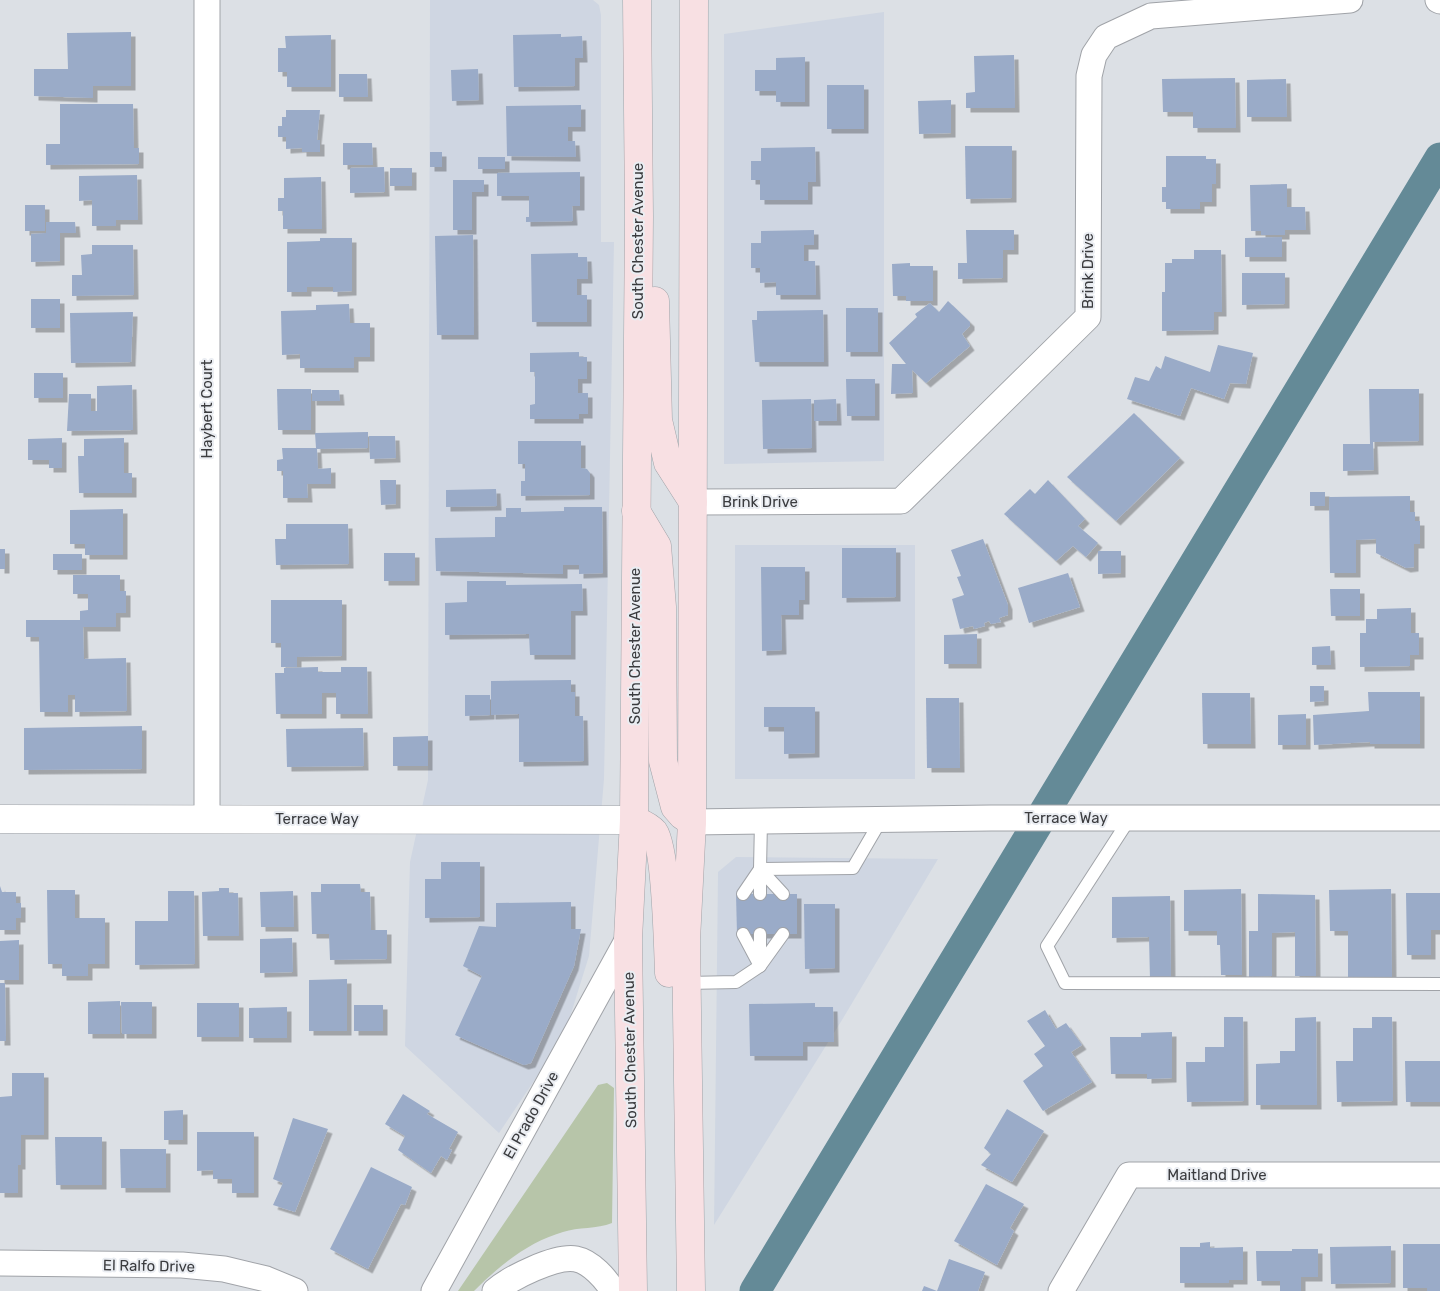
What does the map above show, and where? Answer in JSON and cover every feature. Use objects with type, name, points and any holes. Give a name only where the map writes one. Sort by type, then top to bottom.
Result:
[{"type":"main road","name":"South Chester Avenue","points":[[633,1291],[628,939],[634,820],[638,216],[637,0]]},
{"type":"main road","points":[[691,1291],[686,940],[692,822],[694,0]]},
{"type":"main road","points":[[638,216],[654,266],[658,420],[668,464],[693,502]]},
{"type":"main road","points":[[636,511],[657,546],[662,607],[663,761],[675,806],[682,815],[692,822]]},
{"type":"main road","points":[[634,820],[653,830],[659,847],[664,880],[672,1030],[672,1081],[676,1124],[689,1159]]},
{"type":"street","name":"Haybert Court","points":[[207,0],[207,819]]},
{"type":"street","name":"Brink Drive","points":[[693,502],[902,501],[1088,317],[1089,76],[1094,56],[1106,37],[1151,16],[1350,0]]},
{"type":"street","name":"Terrace Way","points":[[692,822],[991,818],[1440,818]]},
{"type":"street","name":"Terrace Way","points":[[0,819],[634,820]]},
{"type":"street","name":"El Prado Drive","points":[[434,1291],[628,939]]},
{"type":"street","name":"Maitland Drive","points":[[1061,1291],[1129,1175],[1440,1175]]},
{"type":"street","points":[[495,1291],[502,1285],[548,1262],[576,1259],[605,1276],[613,1291]]},
{"type":"street","name":"El Ralfo Drive","points":[[0,1263],[182,1265],[224,1269],[266,1278],[295,1291]]},
{"type":"lane","points":[[1130,818],[1048,946],[1065,983],[1440,984]]},
{"type":"lane","points":[[760,869],[853,868],[880,820]]},
{"type":"lane","points":[[760,894],[761,821]]},
{"type":"lane","points":[[760,869],[782,894]]},
{"type":"lane","points":[[743,894],[760,869]]},
{"type":"lane","points":[[743,934],[760,966]]},
{"type":"lane","points":[[760,934],[760,966]]},
{"type":"lane","points":[[686,983],[736,982],[760,966],[783,934]]},
{"type":"shaded area","points":[[430,0],[593,0],[599,5],[601,15],[601,242],[614,242],[604,779],[589,956],[569,1020],[548,1060],[499,1133],[405,1046],[410,862],[428,780]]},
{"type":"shaded area","points":[[884,12],[884,461],[724,464],[724,34]]},
{"type":"shaded area","points":[[735,545],[915,545],[915,779],[735,779]]},
{"type":"shaded area","points":[[736,857],[938,859],[842,1020],[714,1225],[718,872]]},
{"type":"green space","points":[[607,1083],[614,1088],[612,1223],[569,1230],[550,1236],[526,1248],[474,1291],[458,1291],[598,1085]]},
{"type":"building","points":[[131,32],[131,86],[93,86],[93,98],[34,96],[34,69],[68,69],[67,33]]},
{"type":"building","points":[[561,34],[561,37],[582,36],[583,58],[575,58],[575,86],[514,87],[513,35]]},
{"type":"building","points":[[331,35],[331,87],[287,87],[287,72],[278,72],[278,48],[286,48],[285,36]]},
{"type":"building","points":[[1014,55],[1015,108],[966,108],[966,93],[975,92],[974,56]]},
{"type":"building","points":[[805,57],[805,102],[776,102],[776,91],[755,91],[755,70],[776,70],[776,58]]},
{"type":"building","points":[[478,69],[479,100],[452,101],[451,70]]},
{"type":"building","points":[[339,74],[367,74],[368,97],[339,97]]},
{"type":"building","points":[[1235,78],[1236,128],[1193,128],[1193,112],[1163,112],[1162,79]]},
{"type":"building","points":[[1286,79],[1287,117],[1247,117],[1247,80]]},
{"type":"building","points":[[827,85],[864,85],[864,129],[827,129]]},
{"type":"building","points":[[951,100],[951,133],[919,134],[918,101]]},
{"type":"building","points":[[60,104],[133,104],[134,148],[139,148],[139,164],[46,165],[46,144],[60,144]]},
{"type":"building","points":[[581,105],[581,127],[568,127],[568,141],[575,141],[576,157],[507,156],[506,106]]},
{"type":"building","points":[[286,110],[320,110],[317,140],[320,140],[320,152],[302,152],[302,148],[286,149],[286,137],[278,137],[278,126],[282,126],[282,117],[286,117]]},
{"type":"building","points":[[343,143],[372,143],[373,165],[343,165]]},
{"type":"building","points":[[965,146],[1012,146],[1012,198],[966,199]]},
{"type":"building","points":[[815,147],[816,182],[808,182],[808,200],[760,200],[760,180],[751,180],[751,161],[761,161],[761,148]]},
{"type":"building","points":[[430,152],[442,152],[442,167],[430,167]]},
{"type":"building","points":[[1166,156],[1206,156],[1206,159],[1216,159],[1216,184],[1212,184],[1212,202],[1200,202],[1200,209],[1166,209],[1166,202],[1162,202],[1162,187],[1166,187]]},
{"type":"building","points":[[478,157],[505,157],[505,169],[478,169]]},
{"type":"building","points":[[384,167],[385,192],[350,193],[350,168]]},
{"type":"building","points":[[390,168],[412,168],[412,186],[390,186]]},
{"type":"building","points":[[580,172],[580,206],[572,206],[573,221],[526,222],[526,217],[529,217],[529,196],[497,196],[497,173]]},
{"type":"building","points":[[137,175],[138,220],[116,220],[116,226],[92,226],[92,200],[79,201],[79,176]]},
{"type":"building","points":[[321,177],[322,229],[283,229],[283,211],[278,211],[278,198],[284,198],[284,178]]},
{"type":"building","points":[[453,180],[484,180],[484,192],[472,192],[472,230],[453,230]]},
{"type":"building","points":[[1287,184],[1287,207],[1305,207],[1306,230],[1285,230],[1285,235],[1261,235],[1261,231],[1251,231],[1250,185]]},
{"type":"building","points":[[25,205],[45,205],[45,231],[25,231]]},
{"type":"building","points":[[46,222],[75,222],[76,233],[60,233],[60,261],[31,262],[31,234],[46,233]]},
{"type":"building","points":[[814,230],[814,245],[804,245],[804,261],[815,261],[816,295],[776,295],[776,282],[760,283],[760,268],[751,268],[751,243],[761,243],[761,231]]},
{"type":"building","points":[[966,230],[1014,230],[1014,250],[1003,250],[1003,278],[958,279],[958,263],[967,263]]},
{"type":"building","points":[[473,235],[474,335],[437,335],[435,236]]},
{"type":"building","points":[[1282,237],[1282,257],[1245,257],[1245,238]]},
{"type":"building","points":[[320,238],[352,238],[352,291],[333,292],[333,287],[307,287],[307,292],[287,292],[287,242],[320,241]]},
{"type":"building","points":[[92,245],[133,245],[134,295],[72,296],[72,275],[82,275],[81,255],[92,254]]},
{"type":"building","points":[[1194,250],[1221,250],[1222,312],[1214,312],[1214,330],[1162,331],[1162,292],[1165,292],[1165,263],[1172,263],[1172,259],[1194,259]]},
{"type":"building","points":[[578,253],[578,257],[587,257],[588,279],[577,279],[577,295],[587,295],[587,322],[532,322],[531,254]]},
{"type":"building","points":[[910,263],[910,266],[933,266],[933,301],[906,301],[906,296],[893,296],[892,264]]},
{"type":"building","points":[[1242,273],[1285,273],[1285,304],[1242,305]]},
{"type":"building","points":[[31,299],[60,299],[60,328],[31,328]]},
{"type":"building","points":[[948,301],[970,322],[970,326],[962,334],[970,346],[926,383],[912,370],[913,393],[891,394],[892,364],[906,364],[889,343],[917,317],[915,314],[930,303],[939,312]]},
{"type":"building","points":[[349,304],[350,323],[370,323],[370,357],[354,357],[354,368],[300,368],[300,354],[282,355],[281,311],[316,310],[316,305]]},
{"type":"building","points":[[846,308],[878,308],[878,352],[846,352]]},
{"type":"building","points":[[823,310],[824,362],[755,362],[752,320],[757,320],[757,311]]},
{"type":"building","points":[[133,312],[131,362],[71,363],[70,313]]},
{"type":"building","points":[[1218,345],[1253,353],[1246,384],[1230,383],[1224,399],[1191,388],[1180,416],[1127,399],[1135,377],[1149,381],[1156,366],[1161,369],[1165,356],[1210,372]]},
{"type":"building","points":[[579,352],[579,357],[587,357],[587,379],[578,379],[578,393],[588,393],[588,414],[579,414],[579,419],[530,419],[530,405],[535,404],[535,372],[530,372],[530,353]]},
{"type":"building","points":[[34,373],[63,373],[63,398],[34,398]]},
{"type":"building","points":[[846,379],[875,379],[875,416],[847,416]]},
{"type":"building","points":[[132,385],[133,430],[67,431],[69,394],[91,394],[91,411],[97,411],[97,386]]},
{"type":"building","points":[[277,389],[311,389],[311,430],[278,430]]},
{"type":"building","points":[[1369,389],[1419,389],[1419,441],[1373,442],[1374,470],[1343,471],[1343,444],[1370,444]]},
{"type":"building","points":[[312,390],[339,390],[340,401],[312,401]]},
{"type":"building","points":[[811,399],[812,448],[763,449],[762,400]]},
{"type":"building","points":[[836,399],[837,421],[814,421],[814,400]]},
{"type":"building","points":[[1134,413],[1180,458],[1116,521],[1067,477]]},
{"type":"building","points":[[368,432],[368,448],[317,449],[318,469],[331,468],[331,484],[307,484],[308,498],[283,498],[283,471],[277,471],[277,460],[283,459],[282,448],[316,448],[315,433]]},
{"type":"building","points":[[369,436],[395,436],[396,458],[370,459]]},
{"type":"building","points":[[62,438],[62,468],[49,468],[49,460],[28,460],[28,439]]},
{"type":"building","points":[[124,438],[124,473],[132,473],[132,493],[79,493],[78,456],[84,456],[84,439]]},
{"type":"building","points":[[518,441],[581,441],[581,468],[587,469],[590,473],[590,495],[521,496],[521,481],[525,481],[525,464],[518,464]]},
{"type":"building","points":[[380,480],[396,480],[396,504],[381,505]]},
{"type":"building","points":[[1048,480],[1085,519],[1078,526],[1098,543],[1086,557],[1073,546],[1056,561],[1004,514],[1030,489],[1035,494]]},
{"type":"building","points":[[496,489],[497,506],[446,507],[446,490]]},
{"type":"building","points":[[1310,492],[1325,492],[1325,506],[1310,506]]},
{"type":"building","points":[[1410,496],[1410,512],[1415,512],[1415,521],[1420,521],[1420,544],[1414,544],[1414,567],[1406,568],[1376,553],[1376,539],[1356,540],[1356,573],[1330,573],[1329,497]]},
{"type":"building","points":[[564,507],[602,507],[603,573],[579,574],[579,565],[563,565],[563,574],[436,571],[435,538],[495,537],[495,517],[506,517],[506,508],[521,508],[521,512],[564,511]]},
{"type":"building","points":[[123,509],[123,555],[85,555],[85,544],[70,544],[70,510]]},
{"type":"building","points":[[286,524],[348,524],[349,564],[276,565],[275,539],[286,539]]},
{"type":"building","points":[[983,539],[1008,605],[1008,615],[999,618],[1001,622],[991,624],[989,621],[984,623],[985,626],[974,629],[973,626],[960,629],[952,599],[964,595],[957,577],[961,576],[951,550]]},
{"type":"building","points":[[842,548],[896,548],[896,597],[842,598]]},
{"type":"building","points":[[0,549],[5,549],[5,569],[0,569]]},
{"type":"building","points":[[1098,551],[1121,551],[1121,573],[1098,574]]},
{"type":"building","points":[[384,553],[415,553],[415,581],[384,581]]},
{"type":"building","points":[[53,554],[82,554],[82,570],[53,570]]},
{"type":"building","points":[[761,567],[805,567],[805,600],[799,600],[799,615],[781,615],[782,650],[762,651]]},
{"type":"building","points":[[1068,573],[1080,607],[1029,623],[1018,588]]},
{"type":"building","points":[[73,575],[120,575],[120,591],[126,591],[126,613],[116,613],[116,627],[83,627],[84,659],[126,658],[127,711],[75,712],[75,695],[68,695],[68,712],[40,712],[39,637],[26,637],[26,620],[80,620],[80,611],[88,610],[88,594],[73,594]]},
{"type":"building","points":[[467,581],[506,581],[506,585],[582,584],[583,611],[571,611],[571,655],[530,655],[529,634],[445,635],[445,603],[467,602]]},
{"type":"building","points":[[1330,589],[1360,589],[1360,616],[1331,616]]},
{"type":"building","points":[[271,600],[342,600],[342,656],[297,657],[297,667],[281,667],[281,643],[271,643]]},
{"type":"building","points":[[1411,608],[1411,633],[1419,633],[1419,655],[1410,655],[1410,666],[1360,667],[1360,633],[1366,633],[1366,619],[1377,619],[1377,609]]},
{"type":"building","points":[[977,634],[977,664],[944,664],[944,635]]},
{"type":"building","points":[[1330,646],[1331,665],[1312,665],[1312,647]]},
{"type":"building","points":[[318,667],[318,672],[341,672],[341,667],[367,667],[368,714],[336,714],[336,693],[322,693],[322,714],[276,714],[275,673],[284,673],[284,668]]},
{"type":"building","points":[[571,680],[571,692],[575,692],[575,716],[583,716],[584,761],[519,762],[519,714],[491,715],[491,681]]},
{"type":"building","points":[[1310,686],[1324,686],[1324,701],[1310,702]]},
{"type":"building","points":[[1368,692],[1420,692],[1420,744],[1370,744],[1370,742],[1314,745],[1313,715],[1369,711]]},
{"type":"building","points":[[1202,693],[1250,693],[1251,744],[1203,744]]},
{"type":"building","points":[[465,695],[490,695],[490,715],[465,716]]},
{"type":"building","points":[[926,698],[959,698],[960,768],[927,768]]},
{"type":"building","points":[[764,707],[815,707],[815,753],[784,754],[784,727],[764,727]]},
{"type":"building","points":[[1306,714],[1306,745],[1278,745],[1278,715]]},
{"type":"building","points":[[142,726],[142,769],[24,770],[24,728]]},
{"type":"building","points":[[363,728],[364,766],[287,767],[286,729]]},
{"type":"building","points":[[428,736],[428,766],[393,766],[393,737]]},
{"type":"building","points":[[441,862],[480,862],[480,917],[425,918],[425,879],[441,879]]},
{"type":"building","points":[[321,884],[360,884],[361,892],[370,892],[371,930],[387,930],[387,959],[330,960],[329,934],[312,934],[311,892],[321,892]]},
{"type":"building","points":[[0,886],[2,892],[16,892],[16,903],[21,903],[21,918],[16,918],[16,930],[0,930]]},
{"type":"building","points":[[219,888],[229,888],[229,893],[238,893],[239,936],[203,936],[202,892],[219,891]]},
{"type":"building","points":[[1241,889],[1242,975],[1221,975],[1220,945],[1217,945],[1217,931],[1184,931],[1184,890]]},
{"type":"building","points":[[1391,889],[1392,980],[1348,981],[1348,931],[1330,931],[1329,890]]},
{"type":"building","points":[[47,890],[75,890],[75,918],[105,918],[105,964],[88,964],[88,976],[62,976],[62,964],[48,964]]},
{"type":"building","points":[[168,891],[194,891],[195,964],[135,965],[135,921],[168,921]]},
{"type":"building","points":[[293,891],[294,927],[261,927],[260,892]]},
{"type":"building","points":[[1406,893],[1440,893],[1440,930],[1431,930],[1431,955],[1407,955]]},
{"type":"building","points":[[736,894],[797,894],[797,934],[737,934]]},
{"type":"building","points":[[1258,894],[1315,895],[1316,976],[1295,976],[1295,932],[1272,933],[1272,976],[1249,977],[1249,931],[1258,931]]},
{"type":"building","points":[[1170,896],[1171,980],[1150,980],[1149,937],[1112,938],[1112,897]]},
{"type":"building","points":[[571,902],[571,929],[581,929],[574,966],[531,1063],[524,1065],[455,1035],[482,976],[463,966],[479,926],[496,927],[496,903]]},
{"type":"building","points":[[804,904],[835,904],[835,968],[805,969]]},
{"type":"building","points":[[292,938],[293,972],[260,973],[260,939]]},
{"type":"building","points":[[19,940],[19,980],[0,980],[0,941]]},
{"type":"building","points":[[347,979],[347,1031],[309,1031],[309,980]]},
{"type":"building","points":[[0,983],[5,983],[6,1041],[0,1041]]},
{"type":"building","points":[[120,1001],[120,1034],[88,1034],[88,1002]]},
{"type":"building","points":[[121,1002],[152,1002],[152,1034],[122,1034]]},
{"type":"building","points":[[197,1003],[239,1003],[239,1037],[197,1037]]},
{"type":"building","points":[[815,1003],[815,1007],[833,1007],[834,1042],[803,1042],[803,1056],[750,1056],[749,1004]]},
{"type":"building","points":[[354,1005],[383,1005],[383,1031],[354,1031]]},
{"type":"building","points":[[287,1007],[287,1038],[249,1038],[249,1008]]},
{"type":"building","points":[[1045,1010],[1056,1029],[1066,1023],[1082,1045],[1071,1052],[1092,1082],[1043,1111],[1023,1081],[1043,1066],[1034,1054],[1045,1046],[1027,1021]]},
{"type":"building","points":[[1224,1017],[1243,1017],[1244,1101],[1187,1102],[1186,1062],[1205,1062],[1205,1047],[1224,1047]]},
{"type":"building","points":[[1316,1017],[1317,1105],[1256,1105],[1256,1064],[1280,1063],[1280,1051],[1295,1051],[1295,1018]]},
{"type":"building","points":[[1372,1017],[1392,1017],[1393,1101],[1337,1102],[1336,1061],[1353,1061],[1353,1028],[1372,1028]]},
{"type":"building","points":[[1172,1032],[1172,1078],[1147,1079],[1147,1074],[1111,1074],[1110,1037],[1141,1037],[1141,1033]]},
{"type":"building","points":[[1405,1061],[1440,1061],[1440,1102],[1406,1102]]},
{"type":"building","points":[[12,1073],[44,1073],[44,1135],[21,1135],[21,1165],[18,1165],[18,1193],[0,1193],[0,1097],[12,1096]]},
{"type":"building","points":[[403,1094],[430,1111],[427,1114],[458,1132],[449,1149],[452,1150],[447,1160],[441,1156],[431,1173],[398,1150],[405,1136],[385,1124]]},
{"type":"building","points":[[1007,1109],[1044,1131],[1012,1182],[981,1165],[991,1154],[984,1148]]},
{"type":"building","points":[[183,1110],[183,1140],[164,1140],[164,1111]]},
{"type":"building","points":[[293,1118],[328,1129],[295,1212],[273,1205],[283,1183],[273,1179]]},
{"type":"building","points":[[197,1132],[254,1132],[254,1193],[232,1193],[232,1179],[213,1179],[213,1170],[197,1171]]},
{"type":"building","points":[[55,1137],[102,1137],[102,1185],[56,1185]]},
{"type":"building","points":[[120,1149],[166,1149],[166,1188],[121,1188]]},
{"type":"building","points":[[371,1167],[412,1187],[405,1205],[401,1204],[368,1269],[330,1249]]},
{"type":"building","points":[[986,1184],[1024,1204],[1010,1228],[1014,1231],[997,1265],[954,1241]]},
{"type":"building","points":[[1210,1242],[1210,1248],[1243,1247],[1243,1280],[1229,1280],[1229,1283],[1180,1283],[1180,1247],[1200,1247],[1200,1243]]},
{"type":"building","points":[[1403,1244],[1440,1244],[1440,1291],[1427,1291],[1427,1288],[1403,1288]]},
{"type":"building","points":[[1391,1246],[1391,1283],[1331,1284],[1330,1247]]},
{"type":"building","points":[[1292,1249],[1318,1249],[1318,1277],[1301,1277],[1301,1291],[1280,1291],[1280,1281],[1257,1281],[1256,1251],[1292,1251]]},
{"type":"building","points":[[949,1259],[985,1272],[978,1291],[937,1291]]},
{"type":"building","points":[[924,1286],[937,1291],[922,1291]]},
{"type":"waterway","points":[[755,1291],[1440,158]]}]
